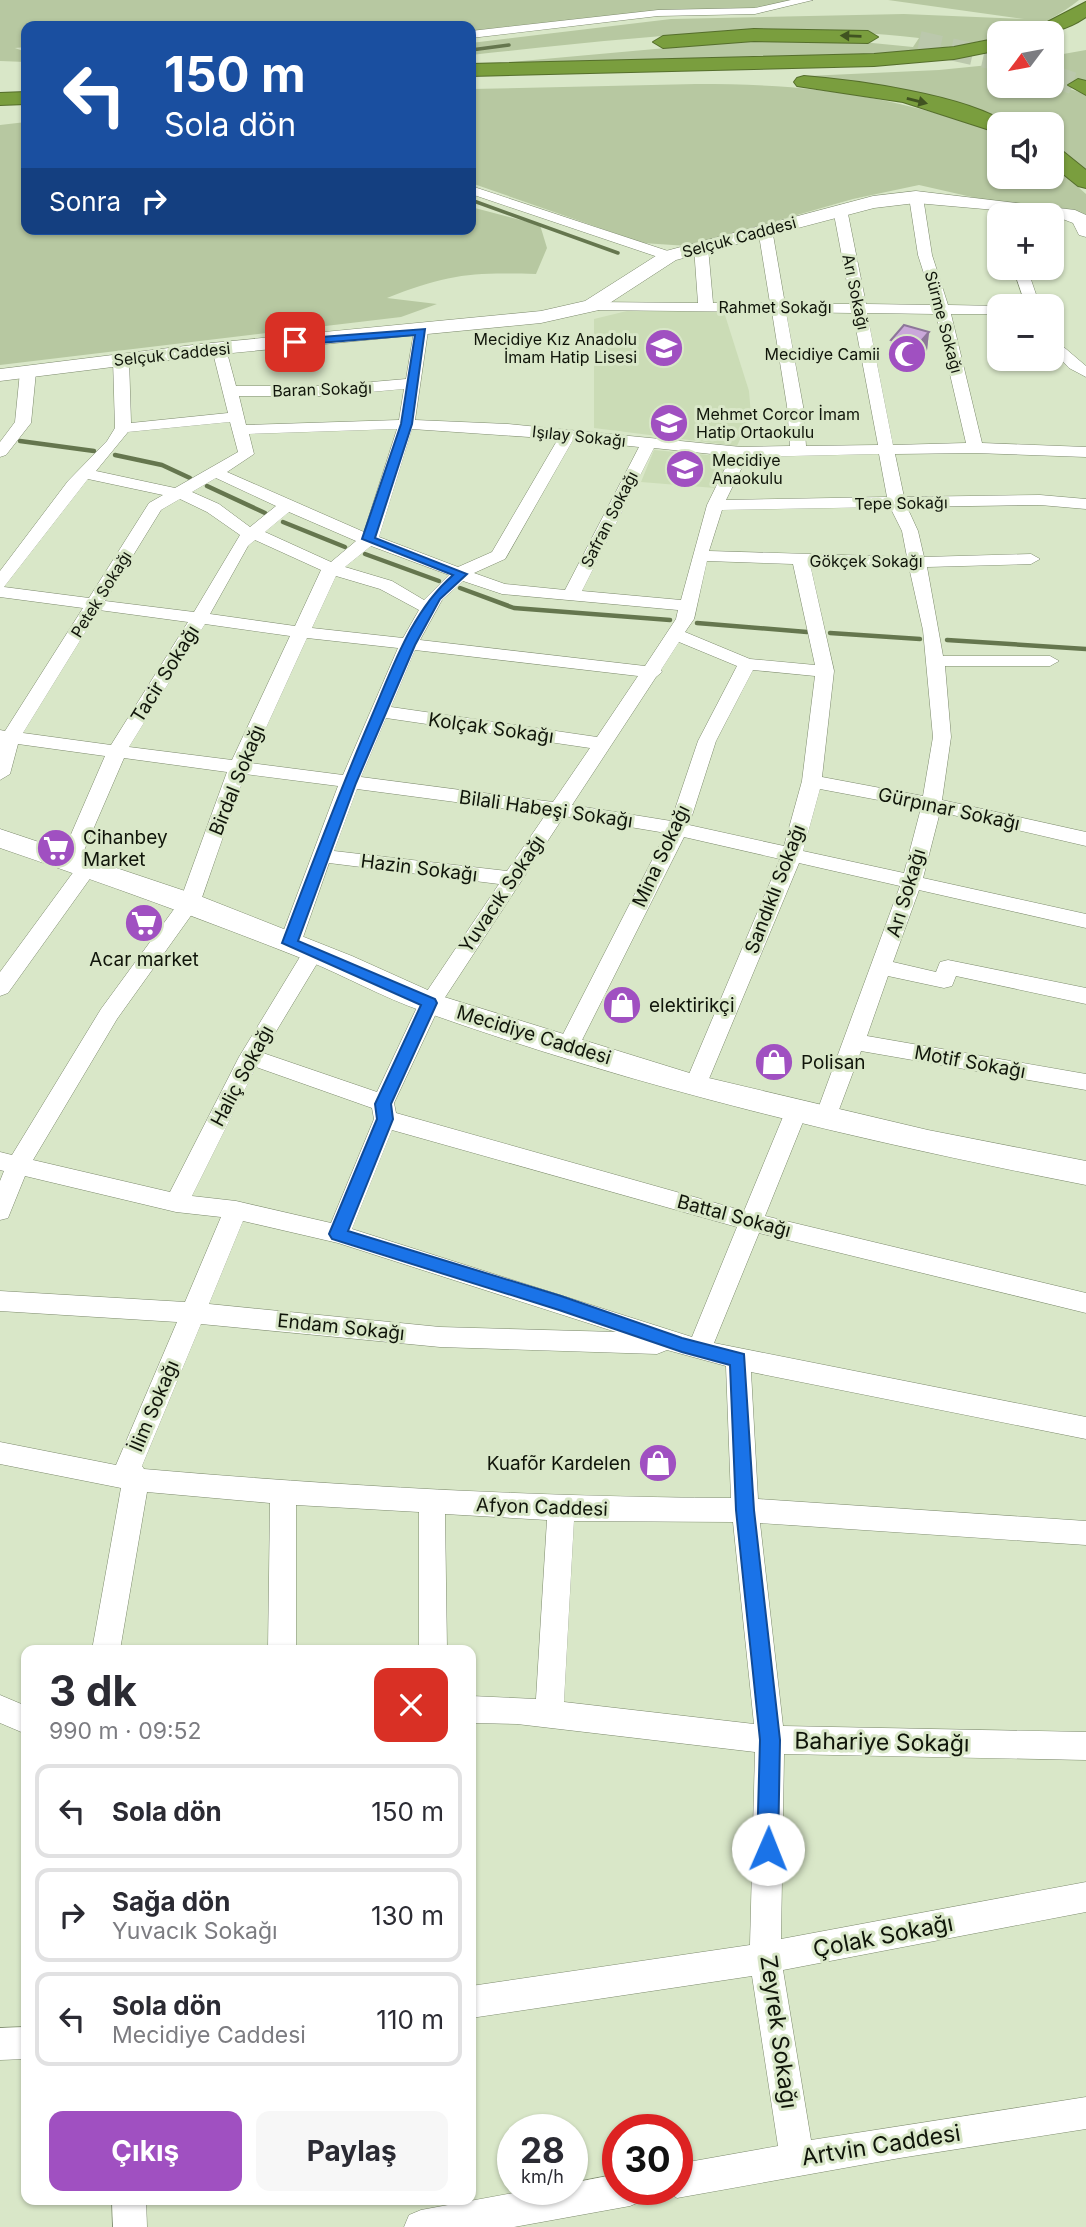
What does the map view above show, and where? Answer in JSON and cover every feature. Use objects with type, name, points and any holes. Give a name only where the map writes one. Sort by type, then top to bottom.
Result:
[{"type":"highway","points":[[1064,21],[1086,8]]},
{"type":"highway","points":[[645,43],[805,34],[919,42]]},
{"type":"highway","points":[[476,60],[617,46]]},
{"type":"highway","points":[[476,70],[874,60],[920,57],[987,46]]},
{"type":"highway","points":[[476,82],[909,66],[987,59]]},
{"type":"highway","points":[[0,79],[21,78]]},
{"type":"highway","points":[[606,78],[741,78],[871,89],[950,109],[987,123]]},
{"type":"highway","points":[[0,99],[21,97]]},
{"type":"highway","points":[[1064,164],[1086,181]]},
{"type":"street","points":[[476,34],[659,13],[755,11],[807,0]]},
{"type":"street","points":[[476,192],[669,256]]},
{"type":"street","name":"Selçuk Caddesi","points":[[0,375],[121,359],[541,317],[592,306],[669,256],[840,209],[916,197],[987,209]]},
{"type":"street","name":"Sürme Sokağı","points":[[916,197],[925,255],[942,308],[975,447]]},
{"type":"street","name":"Arı Sokağı","points":[[826,1116],[912,882],[932,804],[942,737],[932,630],[909,531],[897,504],[840,209]]},
{"type":"street","points":[[765,229],[796,406],[798,452]]},
{"type":"street","points":[[701,247],[706,307]]},
{"type":"street","name":"Rahmet Sokağı","points":[[592,306],[987,310]]},
{"type":"street","points":[[368,539],[406,424],[421,331]]},
{"type":"street","points":[[219,349],[238,424]]},
{"type":"street","points":[[1064,354],[1074,365],[1086,372]]},
{"type":"street","points":[[0,583],[85,473],[113,444],[123,428],[121,359]]},
{"type":"street","points":[[0,452],[23,423],[28,372]]},
{"type":"street","name":"Baran Sokağı","points":[[230,391],[326,391],[414,383]]},
{"type":"street","name":"Işılay Sokağı","points":[[123,428],[238,424],[406,424],[568,435],[741,452],[975,447],[1086,452]]},
{"type":"street","name":"Petek Sokağı","points":[[0,774],[5,737],[93,606],[155,507],[246,454],[238,424]]},
{"type":"street","name":"Haliç Sokağı","points":[[176,1203],[250,1058],[301,948],[323,856],[349,783],[408,645],[435,597],[461,574],[499,555],[568,435]]},
{"type":"street","name":"Safran Sokağı","points":[[571,595],[648,443]]},
{"type":"street","name":"Yuvacık Sokağı","points":[[338,1234],[384,1111],[429,1003],[653,672],[685,619],[715,505],[741,452]]},
{"type":"street","points":[[215,472],[368,539],[502,589],[688,606]]},
{"type":"street","points":[[85,473],[180,493],[213,508],[251,534],[269,538],[332,569],[386,585],[415,603],[429,607]]},
{"type":"street","name":"Tepe Sokağı","points":[[715,505],[1040,500],[1086,504]]},
{"type":"street","name":"Tacir Sokağı","points":[[0,988],[78,865],[117,751],[199,619],[241,543],[287,505]]},
{"type":"street","name":"Birdal Sokağı","points":[[0,1210],[9,1164],[109,1014],[190,903],[238,768],[332,569],[368,539]]},
{"type":"street","name":"Gökçek Sokağı","points":[[701,556],[916,562],[1031,559]]},
{"type":"street","name":"Sandıklı Sokağı","points":[[695,1086],[792,855],[812,781],[825,671],[801,560]]},
{"type":"street","points":[[0,592],[408,645],[653,672]]},
{"type":"street","points":[[675,634],[747,664],[825,671]]},
{"type":"street","points":[[935,660],[1051,660]]},
{"type":"street","name":"Mina Sokağı","points":[[568,1046],[678,829],[707,741],[747,664]]},
{"type":"street","name":"Kolçak Sokağı","points":[[380,711],[602,744]]},
{"type":"street","name":"Bilali Habeşi Sokağı","points":[[5,737],[559,809],[678,829],[1086,921]]},
{"type":"street","name":"Gürpınar Sokağı","points":[[812,781],[932,804],[1086,839]]},
{"type":"street","name":"Mecidiye Caddesi","points":[[0,838],[190,903],[429,1003],[695,1086],[928,1142],[1086,1173]]},
{"type":"street","name":"Hazin Sokağı","points":[[323,856],[514,879]]},
{"type":"street","points":[[882,967],[944,981],[948,967],[1086,996]]},
{"type":"street","name":"Motif Sokağı","points":[[855,1042],[1086,1082]]},
{"type":"street","name":"Battal Sokağı","points":[[250,1058],[384,1111],[751,1222],[1086,1303]]},
{"type":"street","points":[[691,1348],[751,1222],[796,1112]]},
{"type":"street","points":[[9,1164],[176,1203],[236,1210],[338,1234],[561,1303],[691,1348],[738,1360],[788,1367],[1086,1428]]},
{"type":"street","name":"İlim Sokağı","points":[[107,1645],[136,1480],[128,1467],[148,1415],[195,1313],[236,1210]]},
{"type":"street","name":"Endam Sokağı","points":[[0,1301],[195,1313],[440,1337],[691,1348]]},
{"type":"street","name":"Zeyrek Sokağı","points":[[738,1360],[745,1510],[770,1740],[765,1958],[797,2159]]},
{"type":"street","name":"Afyon Caddesi","points":[[0,1453],[136,1480],[432,1504],[561,1509],[745,1510],[1086,1532]]},
{"type":"street","points":[[282,1645],[283,1493]]},
{"type":"street","points":[[432,1504],[433,1645]]},
{"type":"street","points":[[549,1714],[561,1509]]},
{"type":"street","points":[[0,1709],[21,1718]]},
{"type":"street","name":"Bahariye Sokağı","points":[[476,1710],[517,1710],[770,1740],[1086,1746]]},
{"type":"street","name":"Çolak Sokağı","points":[[476,2001],[765,1958],[1086,1897]]},
{"type":"street","name":"Artvin Caddesi","points":[[693,2178],[1086,2113]]},
{"type":"street","points":[[421,2227],[602,2194]]},
{"type":"street","points":[[129,2205],[130,2227]]},
{"type":"shaded area","points":[[0,0],[807,0],[753,8],[686,10],[476,32],[476,21],[21,21],[21,47],[15,48],[21,50],[21,62],[0,61]]},
{"type":"shaded area","points":[[888,0],[1079,0],[1045,21],[987,21],[987,40],[885,54],[490,64],[755,40],[852,41],[913,47],[919,38],[863,33],[751,31],[639,38],[476,54],[476,42],[671,19],[904,14],[1024,19]]},
{"type":"shaded area","points":[[1086,50],[1086,83],[1070,89],[1086,94],[1086,172],[1064,156],[1064,112],[987,112],[987,117],[807,76],[987,65],[987,98],[1064,98],[1064,54]]},
{"type":"shaded area","points":[[696,84],[774,86],[881,100],[987,129],[987,189],[1064,189],[1064,175],[1086,194],[1086,223],[1085,216],[1064,213],[1064,203],[998,203],[919,185],[853,199],[688,246],[643,243],[476,185],[476,89]]},
{"type":"shaded area","points":[[21,123],[21,235],[476,235],[476,208],[540,225],[547,248],[536,274],[460,276],[426,284],[387,298],[437,304],[401,317],[0,365],[0,125]]},
{"type":"shaded area","points":[[627,311],[724,312],[749,391],[751,415],[737,446],[594,428],[594,319]]},
{"type":"shaded area","name":"Mecidiye Anaokulu","points":[[654,450],[729,457],[715,488],[641,482]]},
{"type":"building","points":[[904,325],[929,332],[916,347],[891,340]]},
{"type":"waterway","points":[[476,49],[509,45]]},
{"type":"waterway","points":[[476,202],[618,253]]},
{"type":"waterway","points":[[20,441],[94,451]]},
{"type":"waterway","points":[[115,455],[162,465],[190,478]]},
{"type":"waterway","points":[[207,486],[265,513]]},
{"type":"waterway","points":[[283,522],[345,547]]},
{"type":"waterway","points":[[365,554],[439,581]]},
{"type":"waterway","points":[[460,588],[514,608],[670,620]]},
{"type":"waterway","points":[[697,623],[807,632]]},
{"type":"waterway","points":[[830,633],[920,639]]},
{"type":"waterway","points":[[947,640],[1086,649]]},
{"type":"tunnel","points":[[919,42],[987,57]]},
{"type":"tunnel","points":[[1064,80],[1078,85]]},
{"type":"place","name":"Mecidiye Kız Anadolu İmam Hatip Lisesi","points":[[664,348]]},
{"type":"place","name":"Mecidiye Camii","points":[[907,354]]},
{"type":"place","name":"Mehmet Corcor İmam Hatip Ortaokulu","points":[[669,423]]},
{"type":"place","name":"Mecidiye Anaokulu","points":[[685,469]]},
{"type":"place","name":"Cihanbey Market","points":[[56,848]]},
{"type":"place","name":"Acar market","points":[[144,923]]},
{"type":"place","name":"elektirikçi","points":[[622,1005]]},
{"type":"place","name":"Polisan","points":[[774,1062]]},
{"type":"place","name":"Kuafõr Kardelen","points":[[658,1463]]},
{"type":"route","points":[[295,342],[421,331],[406,424],[371,537],[368,539],[461,574],[435,597],[408,645],[349,783],[290,943],[342,963],[429,1003],[383,1104],[385,1119],[338,1234],[561,1303],[682,1345],[738,1360],[745,1510],[770,1740],[768,1849]]}]
